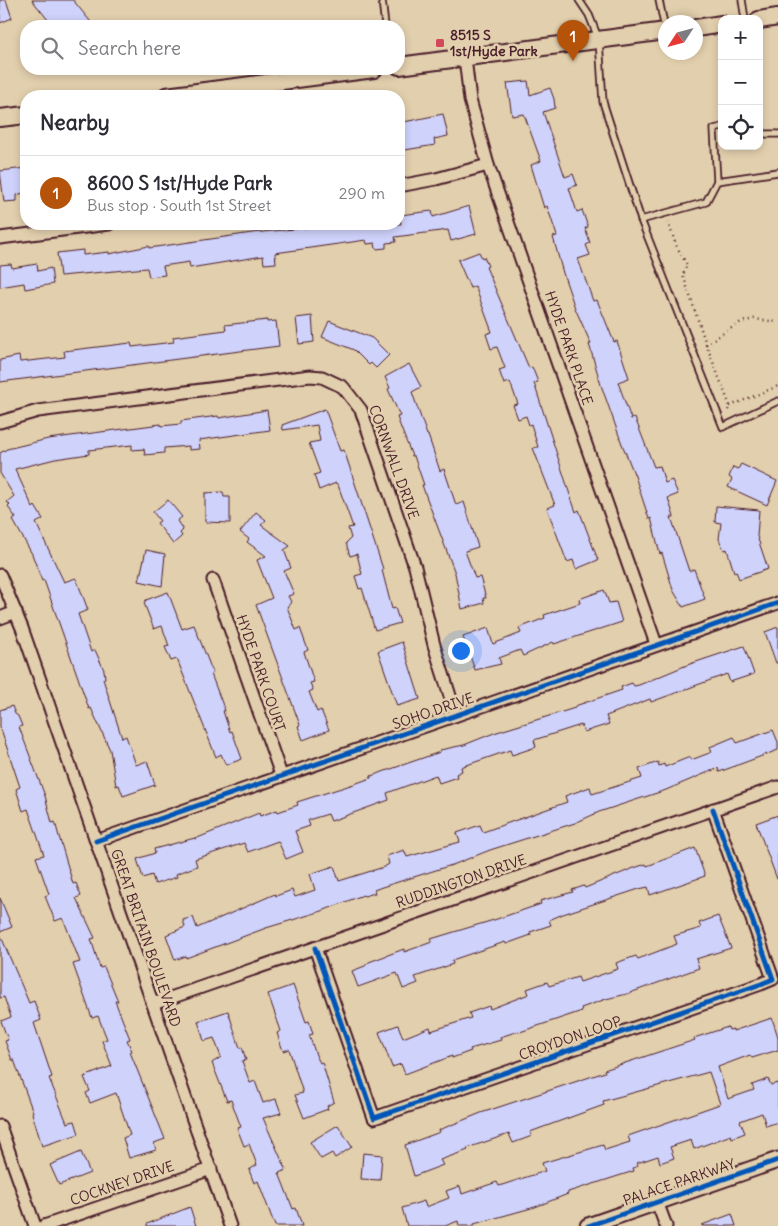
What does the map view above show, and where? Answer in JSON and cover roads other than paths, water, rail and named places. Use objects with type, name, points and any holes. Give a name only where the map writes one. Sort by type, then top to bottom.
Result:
[{"type":"main road","points":[[763,19],[778,17]]},
{"type":"main road","points":[[703,27],[718,25]]},
{"type":"main road","points":[[405,65],[658,32]]},
{"type":"main road","points":[[212,90],[328,75]]},
{"type":"main road","points":[[0,118],[20,116]]},
{"type":"street","name":"HYDE PARK PLACE","points":[[465,58],[470,100],[488,165],[656,644]]},
{"type":"street","points":[[405,185],[436,179],[488,165]]},
{"type":"street","points":[[0,238],[62,230]]},
{"type":"street","name":"CORNWALL DRIVE","points":[[0,422],[38,411],[310,376],[322,377],[344,387],[361,410],[406,539],[436,652],[456,715]]},
{"type":"street","name":"GREAT BRITAIN BOULEVARD","points":[[0,576],[16,612],[230,1226]]},
{"type":"street","name":"HYDE PARK COURT","points":[[213,580],[281,775]]},
{"type":"street","name":"SOHO DRIVE","points":[[96,841],[778,603]]},
{"type":"street","points":[[0,618],[16,612]]},
{"type":"street","name":"RUDDINGTON DRIVE","points":[[153,1004],[778,787]]},
{"type":"street","name":"CROYDON LOOP","points":[[315,948],[374,1118],[773,980],[713,809]]},
{"type":"street","points":[[0,1126],[35,1226]]},
{"type":"street","name":"PALACE PARKWAY","points":[[588,1226],[778,1160]]},
{"type":"street","name":"COCKNEY DRIVE","points":[[44,1226],[210,1169]]},
{"type":"street","points":[[657,1202],[666,1226]]},
{"type":"lane","points":[[382,0],[384,20]]},
{"type":"lane","points":[[579,0],[589,15],[599,40],[603,102],[641,220],[723,427],[778,401]]},
{"type":"lane","points":[[658,0],[661,15]]},
{"type":"lane","points":[[742,0],[744,15]]},
{"type":"lane","points":[[641,220],[706,202],[717,182],[714,129],[718,128]]},
{"type":"lane","points":[[763,134],[778,134]]},
{"type":"lane","points":[[717,182],[778,172]]},
{"type":"place","name":"8515 S 1st/Hyde Park","points":[[440,43]]},
{"type":"place","name":"8600 S 1st/Hyde Park","points":[[573,61]]}]
